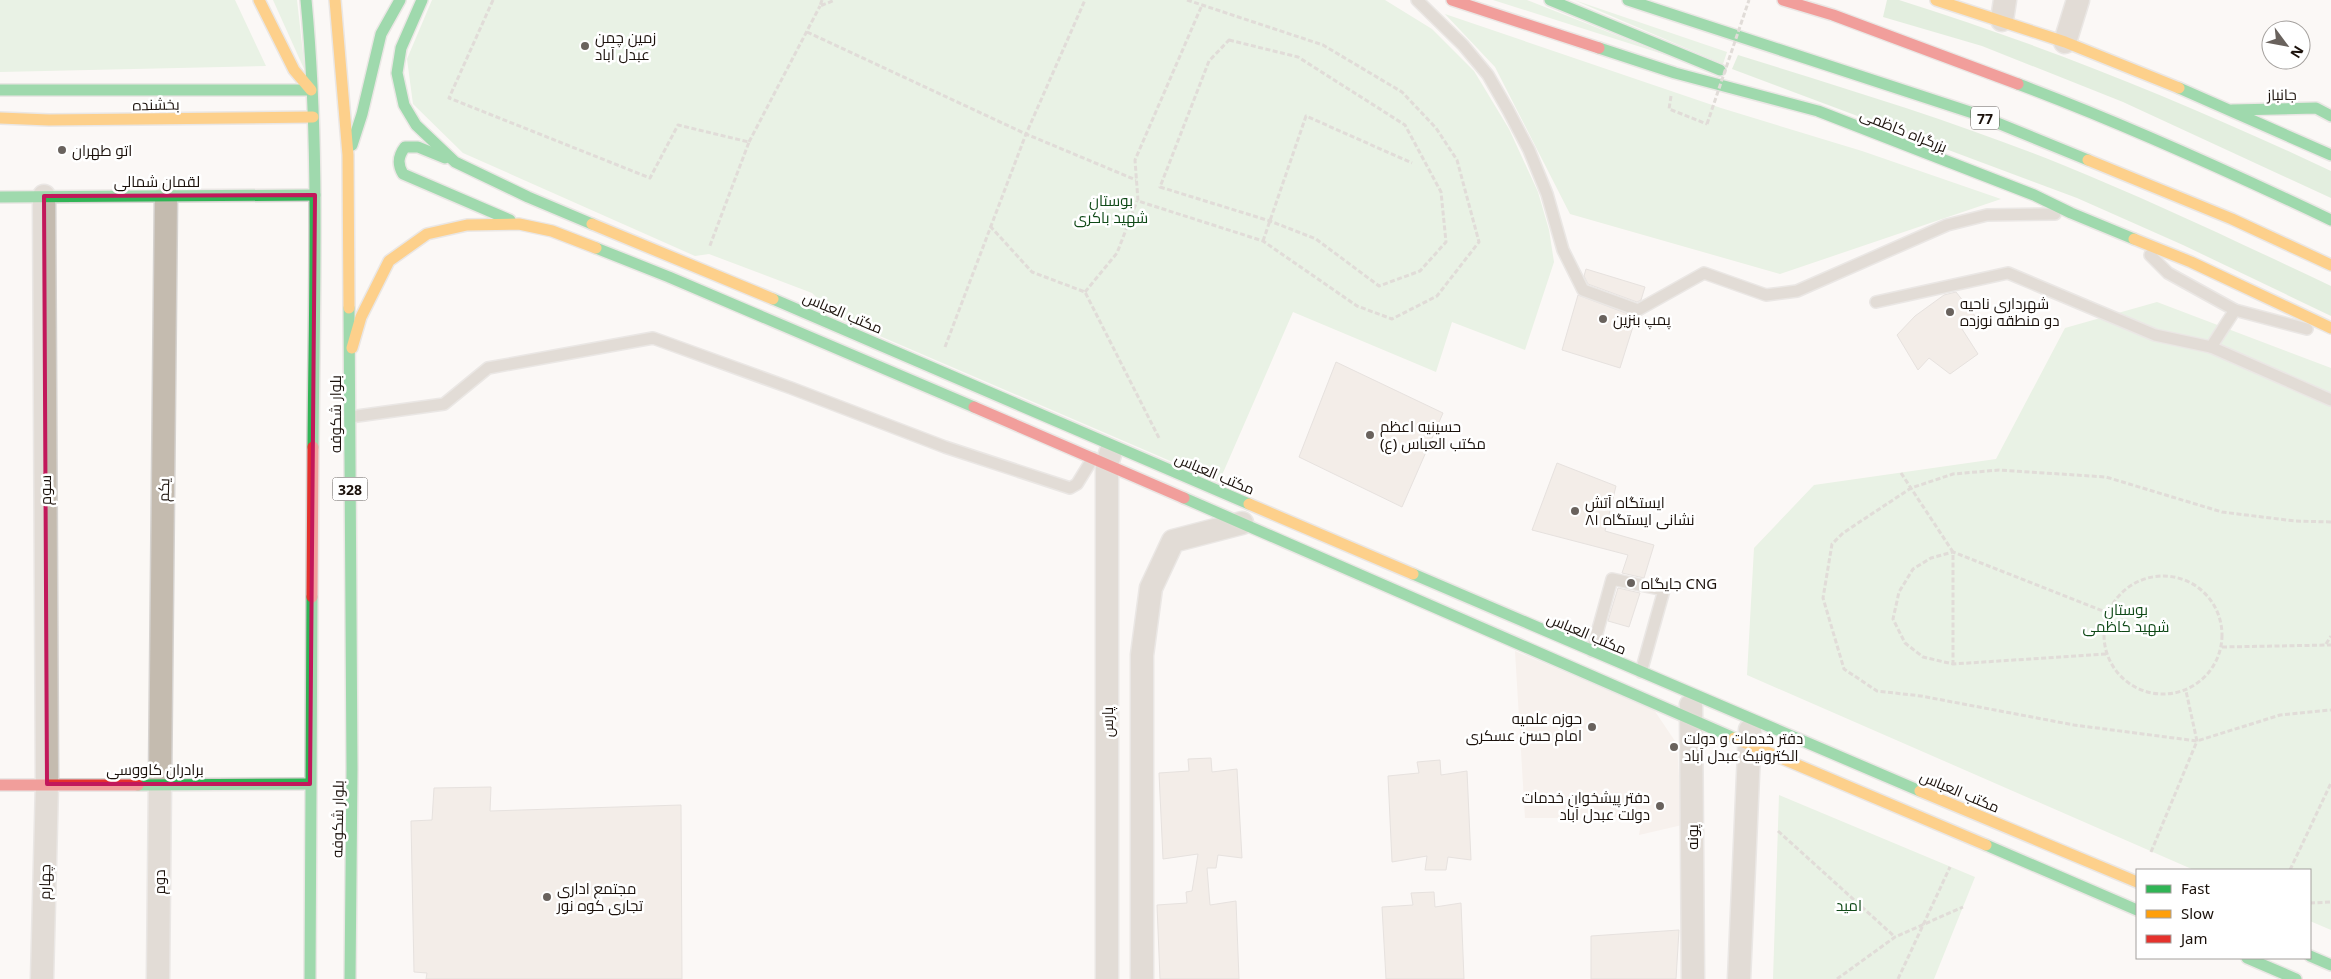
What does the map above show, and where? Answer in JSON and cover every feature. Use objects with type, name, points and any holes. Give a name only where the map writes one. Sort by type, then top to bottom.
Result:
[{"type":"main road","points":[[259,0],[294,70],[311,90]]},
{"type":"main road","name":"بلوار شکوفه","points":[[306,0],[313,117],[315,195],[310,979]]},
{"type":"main road","name":"بلوار شکوفه","points":[[335,0],[348,156],[352,769],[350,979]]},
{"type":"main road","points":[[348,156],[362,114],[381,34],[400,0]]},
{"type":"main road","name":"مکتب العباس","points":[[422,0],[401,48],[398,73],[404,104],[416,126],[455,162],[528,197],[802,310],[1242,523],[2136,910]]},
{"type":"main road","name":"بزرگراه کاظمی","points":[[1452,0],[1675,73],[1818,111],[2034,195],[2071,213],[2191,262],[2331,328]]},
{"type":"main road","points":[[1550,0],[1818,111]]},
{"type":"main road","name":"77","points":[[1628,0],[1973,113],[2232,219],[2331,265]]},
{"type":"main road","points":[[1783,0],[1832,15],[2099,114],[2250,181],[2331,220]]},
{"type":"main road","points":[[1812,0],[1832,15]]},
{"type":"main road","points":[[1936,0],[2003,10],[2065,42],[2232,110],[2331,155]]},
{"type":"main road","name":"بخشنده","points":[[0,90],[311,90]]},
{"type":"main road","name":"جانباز","points":[[2232,110],[2316,108],[2331,116]]},
{"type":"main road","name":"بخشنده","points":[[0,118],[49,120],[313,117]]},
{"type":"main road","points":[[455,162],[418,147],[405,147],[398,155],[398,166],[403,174],[519,224]]},
{"type":"main road","name":"لقمان شمالی","points":[[0,196],[315,195]]},
{"type":"main road","name":"مکتب العباس","points":[[350,359],[361,317],[389,261],[427,234],[467,224],[519,224],[552,231],[669,276],[1104,456],[1558,637],[2136,882]]},
{"type":"main road","points":[[1550,657],[1558,637]]},
{"type":"main road","name":"برادران کاووسی","points":[[0,785],[310,784]]},
{"type":"main road","points":[[2311,956],[2331,966]]},
{"type":"main road","points":[[2249,959],[2296,979]]},
{"type":"street","points":[[2065,42],[2078,0]]},
{"type":"street","name":"سوم","points":[[44,196],[47,784]]},
{"type":"street","name":"یکم","points":[[160,784],[166,196]]},
{"type":"street","name":"پارس","points":[[1104,456],[1107,652],[1107,979]]},
{"type":"street","points":[[1142,979],[1142,655],[1151,588],[1173,541],[1242,523]]},
{"type":"street","points":[[1107,652],[1142,655]]},
{"type":"street","name":"پونه","points":[[1692,695],[1693,979]]},
{"type":"street","points":[[1739,979],[1751,720]]},
{"type":"street","name":"چهارم","points":[[42,979],[47,784]]},
{"type":"street","name":"دوم","points":[[158,979],[160,784]]},
{"type":"lane","points":[[1417,0],[1488,75],[1529,150],[1547,194],[1563,250],[1583,290],[1638,310],[1704,273],[1766,295],[1798,291],[1947,225],[1987,215],[2071,213]]},
{"type":"lane","points":[[2135,239],[2168,273],[2235,310],[2331,335]]},
{"type":"lane","points":[[1876,302],[2008,273],[2156,335],[2211,347],[2331,400]]},
{"type":"lane","points":[[2211,347],[2235,310]]},
{"type":"lane","points":[[350,418],[444,404],[488,368],[653,338],[945,447],[1070,488],[1077,484],[1104,456]]},
{"type":"lane","points":[[1592,651],[1612,579],[1664,590],[1641,672]]},
{"type":"path","points":[[494,0],[450,98],[650,178],[678,125],[749,142]]},
{"type":"path","points":[[701,269],[749,142],[822,0]]},
{"type":"path","points":[[820,6],[834,0]]},
{"type":"path","points":[[943,353],[1026,134],[1085,0]]},
{"type":"path","points":[[1138,201],[1263,241],[1357,306],[1392,319],[1437,296],[1479,242],[1457,160],[1436,128],[1402,92],[1323,45],[1187,0]]},
{"type":"path","points":[[1669,108],[1707,124],[1749,0]]},
{"type":"path","points":[[1085,292],[1117,253],[1138,201],[1135,160],[1202,5]]},
{"type":"path","points":[[807,32],[1026,134],[1136,180]]},
{"type":"path","points":[[1229,40],[1298,57],[1405,125],[1441,192],[1446,242],[1420,271],[1379,286],[1316,239],[1270,221],[1160,187],[1209,61],[1229,40]]},
{"type":"path","points":[[1263,241],[1306,116],[1412,163]]},
{"type":"path","points":[[990,226],[1032,272],[1085,292],[1162,443]]},
{"type":"path","points":[[2331,522],[2295,521],[2222,512],[2106,477],[1999,470],[1953,474],[1911,488],[1852,525],[1832,544],[1823,598],[1844,669],[1877,691],[1921,696],[2083,727],[2197,741],[2280,715],[2331,710]]},
{"type":"path","points":[[1901,473],[1953,552],[1953,664]]},
{"type":"path","points":[[2106,654],[1953,664],[1923,657],[1905,643],[1893,619],[1899,592],[1913,569],[1931,558],[1953,552],[2108,613]]},
{"type":"path","points":[[2171,576],[2190,582],[2206,593],[2217,609],[2223,627],[2222,647],[2215,665],[2203,680],[2186,691],[2167,695],[2148,693],[2130,685],[2115,672],[2106,654],[2104,634],[2108,613],[2118,597],[2133,584],[2151,577],[2171,576]]},
{"type":"path","points":[[2326,645],[2331,636]]},
{"type":"path","points":[[2222,647],[2331,645]]},
{"type":"path","points":[[2151,852],[2197,741],[2186,691]]},
{"type":"path","points":[[2290,869],[2331,783]]},
{"type":"path","points":[[1778,831],[1894,937]]},
{"type":"path","points":[[1898,979],[1950,867]]},
{"type":"path","points":[[2311,903],[2331,902]]},
{"type":"path","points":[[1837,979],[1894,937],[1964,907]]},
{"type":"highlighted area","points":[[315,195],[310,784],[47,784],[44,196]]},
{"type":"shaded area","name":"حوزه علمیه امام حسن عسکری","points":[[1515,651],[1654,710],[1677,744],[1682,825],[1639,835],[1642,818],[1525,818]]},
{"type":"green space","points":[[0,0],[235,0],[266,66],[0,72]]},
{"type":"green space","points":[[273,0],[297,0],[305,71]]},
{"type":"green space","name":"بوستان شهید باکری","points":[[432,0],[1385,0],[1432,29],[1474,71],[1509,129],[1538,192],[1549,230],[1554,262],[1525,350],[1452,322],[1436,372],[1293,312],[1219,482],[838,318],[812,293],[709,254],[695,256],[463,153],[413,104],[407,59]]},
{"type":"green space","points":[[1493,0],[1527,0],[1669,56]]},
{"type":"green space","points":[[1574,0],[1727,52],[1723,64]]},
{"type":"green space","points":[[1887,0],[1899,0],[1955,18],[2064,57],[2278,146],[2331,171],[2331,198],[2123,102],[1982,46],[1883,17]]},
{"type":"green space","points":[[1445,14],[1721,108],[1862,151],[2001,199],[1780,274],[1570,214],[1495,67]]},
{"type":"green space","points":[[1738,55],[1983,134],[2131,194],[2331,286],[2331,316],[2183,245],[2077,198],[1732,69]]},
{"type":"green space","name":"بوستان شهید کاظمی","points":[[2157,302],[2331,368],[2331,930],[2311,921],[2311,869],[2192,869],[1747,675],[1754,548],[1814,485],[1996,459],[2065,328]]},
{"type":"green space","name":"امید","points":[[1779,795],[1975,877],[1934,979],[1773,979]]},
{"type":"building","points":[[1586,269],[1645,287],[1641,300],[1637,302],[1588,284],[1584,276]]},
{"type":"building","points":[[1956,292],[1979,321],[1962,329],[1978,354],[1950,374],[1929,358],[1918,370],[1897,335],[1915,316],[1944,295]]},
{"type":"building","name":"پمپ بنزین","points":[[1578,295],[1636,317],[1620,368],[1562,350]]},
{"type":"building","name":"حسینیه اعظم مکتب العباس (ع)","points":[[1336,362],[1443,413],[1402,507],[1299,457]]},
{"type":"building","points":[[1557,463],[1616,486],[1605,531],[1654,545],[1644,578],[1622,573],[1628,555],[1532,530]]},
{"type":"building","points":[[1618,588],[1640,593],[1629,627],[1608,621]]},
{"type":"building","points":[[1211,758],[1212,772],[1237,769],[1242,858],[1218,855],[1216,868],[1207,868],[1210,905],[1236,901],[1239,979],[1160,979],[1157,905],[1187,903],[1186,892],[1192,891],[1198,854],[1163,859],[1159,773],[1189,771],[1188,759]]},
{"type":"building","points":[[1440,760],[1441,775],[1467,771],[1471,860],[1448,857],[1446,870],[1425,870],[1427,856],[1392,862],[1388,776],[1419,773],[1417,762]]},
{"type":"building","name":"مجتمع اداری تجاری کوه نور","points":[[491,787],[490,811],[681,805],[682,979],[426,979],[427,973],[414,972],[411,821],[432,820],[434,788]]},
{"type":"building","points":[[1434,892],[1435,907],[1461,903],[1464,979],[1386,979],[1382,907],[1413,905],[1411,893]]},
{"type":"building","points":[[1679,930],[1676,979],[1591,979],[1591,936]]},
{"type":"traffic: fast","points":[[306,0],[315,167],[313,447]]},
{"type":"traffic: fast","points":[[352,145],[362,114],[381,34],[400,0]]},
{"type":"traffic: fast","points":[[422,0],[401,48],[397,73],[404,105],[416,125],[455,162],[528,197],[592,224]]},
{"type":"traffic: fast","points":[[1550,0],[1720,70]]},
{"type":"traffic: fast","points":[[1628,0],[1973,113],[2088,160]]},
{"type":"traffic: fast","points":[[1599,48],[1675,73],[1818,111],[2034,195],[2071,213],[2134,239]]},
{"type":"traffic: fast","points":[[2018,84],[2098,115],[2331,220]]},
{"type":"traffic: fast","points":[[2179,88],[2331,155]]},
{"type":"traffic: fast","points":[[0,90],[311,90]]},
{"type":"traffic: fast","points":[[2232,110],[2316,108],[2331,116]]},
{"type":"traffic: fast","points":[[445,158],[418,147],[405,147],[399,163],[403,174],[510,220]]},
{"type":"traffic: fast","points":[[0,197],[315,195]]},
{"type":"traffic: fast","points":[[596,248],[669,277],[974,407]]},
{"type":"traffic: fast","points":[[773,299],[1249,504]]},
{"type":"traffic: fast","points":[[349,308],[352,769],[350,979]]},
{"type":"traffic: fast","points":[[1184,498],[1734,738]]},
{"type":"traffic: fast","points":[[1413,574],[1920,791]]},
{"type":"traffic: fast","points":[[310,979],[312,597]]},
{"type":"traffic: fast","points":[[138,785],[310,784]]},
{"type":"traffic: fast","points":[[1986,845],[2136,910]]},
{"type":"traffic: fast","points":[[2311,956],[2331,965]]},
{"type":"traffic: fast","points":[[2249,959],[2296,979]]},
{"type":"traffic: slow","points":[[259,0],[294,70],[311,90]]},
{"type":"traffic: slow","points":[[335,0],[348,155],[349,308]]},
{"type":"traffic: slow","points":[[1936,0],[2065,42],[2179,88]]},
{"type":"traffic: slow","points":[[0,118],[49,120],[313,117]]},
{"type":"traffic: slow","points":[[2088,160],[2232,219],[2331,265]]},
{"type":"traffic: slow","points":[[352,348],[361,317],[389,261],[427,234],[467,225],[519,224],[552,231],[596,248]]},
{"type":"traffic: slow","points":[[592,224],[773,299]]},
{"type":"traffic: slow","points":[[2134,239],[2191,262],[2331,328]]},
{"type":"traffic: slow","points":[[1249,504],[1413,574]]},
{"type":"traffic: slow","points":[[1734,738],[1986,845]]},
{"type":"traffic: slow","points":[[1920,791],[2136,882]]},
{"type":"traffic: jam","points":[[1452,0],[1599,48]]},
{"type":"traffic: jam","points":[[1783,0],[1833,15],[2018,84]]},
{"type":"traffic: jam","points":[[974,407],[1184,498]]},
{"type":"traffic: jam","points":[[312,597],[313,447]]},
{"type":"traffic: jam","points":[[0,785],[138,785]]},
{"type":"place","name":"زمین چمن عبدل آباد","points":[[585,46]]},
{"type":"place","name":"اتو طهران","points":[[62,150]]},
{"type":"place","name":"شهرداری ناحیه دو منطقه نوزده","points":[[1950,312]]},
{"type":"place","name":"پمپ بنزین","points":[[1603,319]]},
{"type":"place","name":"حسینیه اعظم مکتب العباس (ع)","points":[[1370,435]]},
{"type":"place","name":"ایستگاه آتش نشانی ایستگاه ۸۱","points":[[1575,511]]},
{"type":"place","name":"جایگاه CNG","points":[[1631,583]]},
{"type":"place","name":"حوزه علمیه امام حسن عسکری","points":[[1592,727]]},
{"type":"place","name":"دفتر خدمات و دولت الکترونیک عبدل آباد","points":[[1674,747]]},
{"type":"place","name":"دفتر پیشخوان خدمات دولت عبدل آباد","points":[[1660,806]]},
{"type":"place","name":"مجتمع اداری تجاری کوه نور","points":[[547,897]]}]
